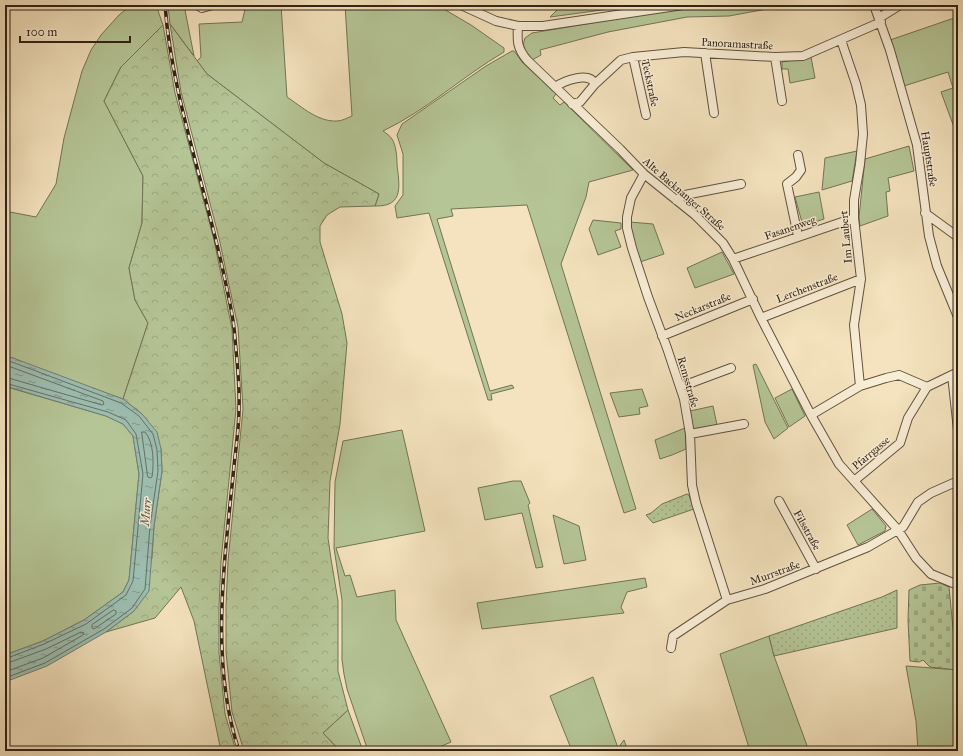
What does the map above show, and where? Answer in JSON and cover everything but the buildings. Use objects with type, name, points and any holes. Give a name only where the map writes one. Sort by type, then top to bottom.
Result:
[{"type":"street","points":[[197,5],[202,8],[213,5]]},
{"type":"street","points":[[461,5],[496,21],[518,26],[544,26],[568,23],[682,5]]},
{"type":"street","name":"Hauptstraße","points":[[874,5],[907,107],[917,145],[929,236],[937,266],[958,317]]},
{"type":"street","name":"Panoramastraße","points":[[572,104],[580,102],[595,84],[621,60],[633,57],[684,52],[775,57],[802,56],[841,40],[880,20],[900,5]]},
{"type":"street","name":"Alte Backnanger Straße","points":[[518,26],[518,46],[521,53],[644,174],[713,232],[723,243],[733,259],[812,415],[839,464],[898,530],[916,558],[931,574],[957,582]]},
{"type":"street","name":"Im Laubert","points":[[841,40],[861,104],[863,134],[854,200],[854,218],[861,279],[854,325],[860,386]]},
{"type":"street","points":[[705,53],[714,113]]},
{"type":"street","name":"Teckstraße","points":[[633,57],[646,115]]},
{"type":"street","points":[[775,57],[782,101]]},
{"type":"street","points":[[555,87],[561,82],[581,78],[590,78],[595,84]]},
{"type":"street","points":[[798,155],[801,170],[796,177],[787,184],[798,236]]},
{"type":"street","name":"Remsstraße","points":[[644,174],[631,198],[627,217],[627,228],[648,297],[684,399],[690,434],[692,485],[728,600]]},
{"type":"street","points":[[676,200],[685,194],[741,184]]},
{"type":"street","points":[[926,213],[958,237]]},
{"type":"street","name":"Fasanenweg","points":[[733,259],[854,218]]},
{"type":"street","name":"Lerchenstraße","points":[[762,318],[861,279]]},
{"type":"street","name":"Neckarstraße","points":[[662,336],[753,299]]},
{"type":"street","points":[[680,387],[731,368]]},
{"type":"street","points":[[812,415],[860,386],[899,376],[927,387],[955,373],[958,430]]},
{"type":"street","name":"Pfarrgasse","points":[[854,481],[900,442],[908,418],[927,387]]},
{"type":"street","points":[[690,434],[744,424]]},
{"type":"street","points":[[898,530],[903,527],[918,502],[931,493],[958,481]]},
{"type":"street","name":"Filsstraße","points":[[779,501],[816,569]]},
{"type":"street","name":"Murrstraße","points":[[671,648],[673,636],[728,600],[765,589],[816,569],[868,547],[898,530]]},
{"type":"green space","points":[[131,5],[156,5],[163,25],[121,67],[104,101],[143,176],[142,223],[129,268],[135,300],[148,323],[123,399],[45,372],[13,358],[5,357],[5,211],[36,217],[56,184],[64,138],[82,71],[91,50],[101,35],[119,15]]},
{"type":"green space","points":[[168,5],[184,5],[194,56],[170,24]]},
{"type":"green space","points":[[246,5],[281,5],[287,97],[310,113],[330,121],[337,121],[352,116],[345,5],[437,5],[471,25],[504,48],[504,52],[415,113],[383,131],[391,138],[394,144],[399,186],[396,198],[391,203],[375,206],[379,194],[324,163],[207,74],[197,61],[201,57],[199,24],[242,22]]},
{"type":"green space","points":[[562,5],[620,5],[617,8],[550,17]]},
{"type":"green space","points":[[699,5],[789,5],[729,16],[687,17],[608,32],[540,50],[541,55],[532,60],[524,48],[525,38],[532,33]]},
{"type":"green space","points":[[955,5],[958,5],[958,138],[941,92],[953,88],[948,72],[904,86],[890,40],[957,17]]},
{"type":"green space","points":[[170,24],[207,74],[324,163],[379,194],[375,206],[340,207],[327,215],[320,226],[320,242],[342,314],[347,343],[340,424],[330,481],[328,538],[338,601],[338,671],[348,710],[323,733],[340,751],[244,751],[232,712],[226,652],[226,606],[228,561],[243,409],[238,327],[219,238],[181,92]]},
{"type":"green space","points":[[163,25],[175,93],[214,240],[232,329],[236,409],[221,561],[219,653],[225,714],[236,751],[221,751],[194,621],[181,587],[155,618],[106,632],[134,611],[152,558],[154,526],[162,471],[161,449],[142,414],[123,399],[148,323],[135,300],[129,268],[142,223],[143,176],[104,101],[121,67]]},
{"type":"green space","points":[[514,51],[523,63],[556,94],[553,98],[560,105],[564,102],[633,170],[589,182],[586,197],[561,264],[636,509],[624,513],[527,205],[451,209],[453,216],[437,219],[490,391],[512,385],[514,388],[491,394],[492,400],[488,400],[429,213],[397,218],[395,206],[403,195],[403,154],[397,135],[402,124],[486,66]]},
{"type":"green space","points":[[811,57],[815,78],[790,83],[788,69],[782,69],[782,62]]},
{"type":"green space","points":[[909,146],[914,171],[888,178],[890,191],[886,192],[888,216],[860,226],[859,217],[865,159]]},
{"type":"green space","points":[[857,151],[852,181],[822,190],[825,158]]},
{"type":"green space","points":[[819,192],[824,219],[803,226],[795,197]]},
{"type":"green space","points":[[593,220],[621,223],[621,229],[615,231],[621,247],[598,255],[589,229]]},
{"type":"green space","points":[[630,222],[653,224],[664,254],[640,262],[632,236]]},
{"type":"green space","points":[[722,252],[734,274],[695,288],[687,268]]},
{"type":"green space","points":[[756,364],[788,428],[774,439],[765,422],[753,365]]},
{"type":"green space","points":[[7,387],[106,416],[123,424],[133,436],[139,474],[129,580],[123,592],[84,620],[43,641],[5,655],[5,393]]},
{"type":"green space","points":[[642,389],[648,406],[639,408],[640,414],[619,417],[610,393]]},
{"type":"green space","points":[[792,389],[805,416],[789,427],[775,398]]},
{"type":"green space","points":[[713,406],[717,425],[693,429],[690,411]]},
{"type":"green space","points":[[685,428],[686,449],[660,459],[655,440]]},
{"type":"green space","points":[[402,430],[425,531],[336,548],[345,576],[350,575],[357,597],[395,590],[396,620],[451,742],[435,749],[436,751],[368,751],[347,689],[342,660],[342,600],[334,548],[335,482],[343,441]]},
{"type":"green space","points":[[513,481],[521,481],[530,503],[528,505],[543,567],[536,568],[522,513],[485,520],[478,488]]},
{"type":"green space","points":[[687,494],[689,495],[694,509],[653,523],[646,515],[662,504]]},
{"type":"green space","points":[[872,509],[886,526],[885,531],[858,545],[847,525]]},
{"type":"green space","points":[[553,515],[579,526],[586,560],[564,564]]},
{"type":"green space","points":[[645,578],[647,587],[627,592],[621,607],[624,613],[482,629],[477,603]]},
{"type":"green space","points":[[940,583],[949,587],[957,670],[930,667],[923,660],[919,662],[910,661],[908,620],[909,590],[920,585]]},
{"type":"green space","points":[[897,590],[897,628],[774,656],[769,636],[882,597]]},
{"type":"green space","points":[[769,636],[774,656],[809,751],[750,751],[720,654]]},
{"type":"green space","points":[[906,666],[958,670],[958,751],[918,751],[916,721]]},
{"type":"green space","points":[[593,677],[618,748],[624,740],[628,751],[572,751],[550,696]]},
{"type":"green space","points":[[348,710],[363,751],[340,751],[323,733]]},
{"type":"water","name":"Murr","points":[[5,357],[13,358],[123,399],[142,414],[157,432],[161,449],[162,471],[154,526],[149,591],[134,611],[106,632],[47,666],[5,682],[5,655],[43,641],[84,620],[123,592],[129,580],[139,474],[133,436],[123,424],[106,416],[5,386]]},
{"type":"railway","points":[[165,5],[169,40],[182,109],[230,302],[239,382],[238,433],[226,544],[222,614],[222,649],[225,684],[230,718],[239,751]]}]
